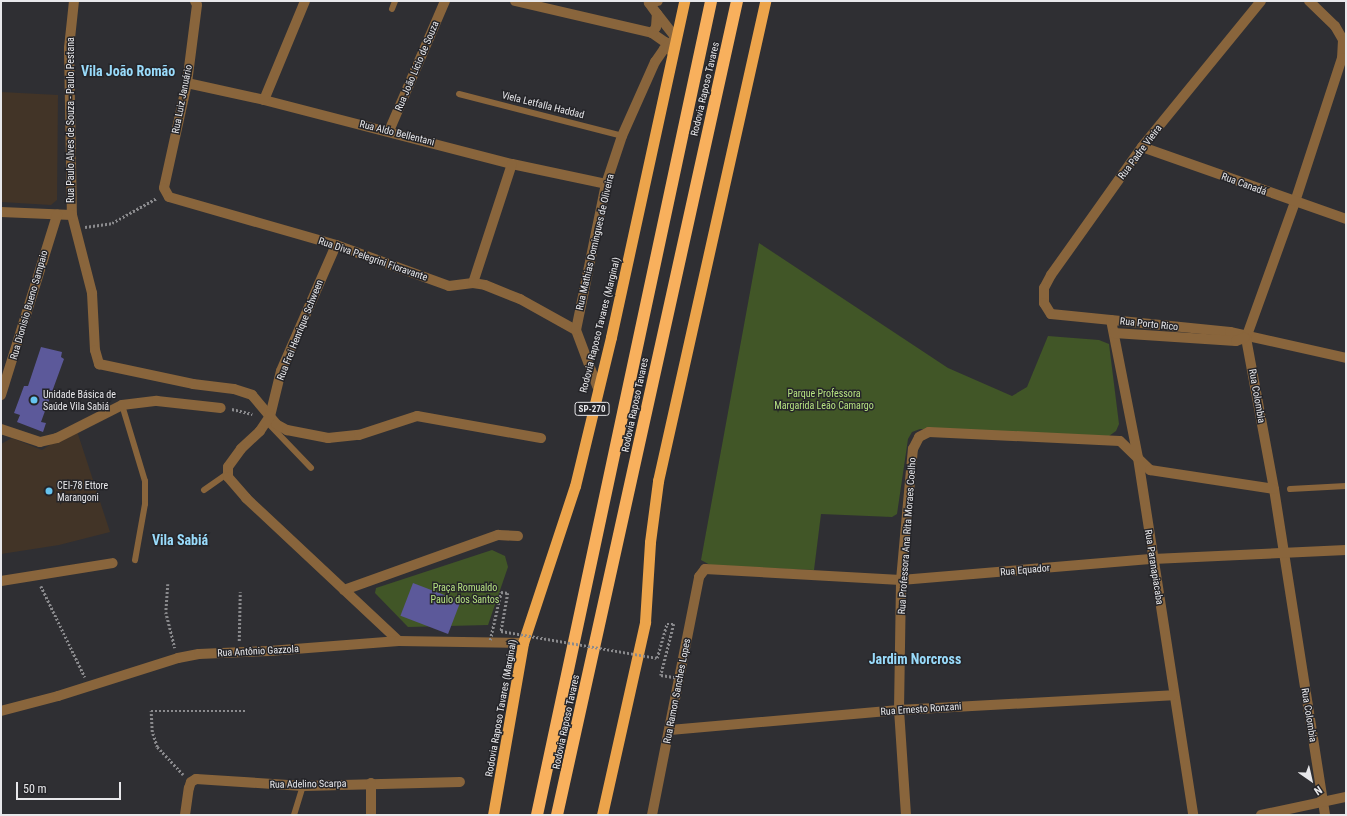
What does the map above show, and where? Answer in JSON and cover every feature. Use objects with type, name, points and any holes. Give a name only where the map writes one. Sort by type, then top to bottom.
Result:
[{"type":"highway","name":"Rodovia Raposo Tavares (Marginal)","points":[[493,815],[523,643],[575,486],[597,386],[611,337],[672,46],[684,1]]},
{"type":"highway","name":"Rodovia Raposo Tavares","points":[[536,815],[712,1]]},
{"type":"highway","name":"Rodovia Raposo Tavares","points":[[557,815],[737,1]]},
{"type":"highway","points":[[602,815],[644,622],[650,542],[658,481],[765,1]]},
{"type":"street","name":"Rua Paulo Alves de Souza - Paulo Pestana","points":[[72,216],[69,48],[74,1]]},
{"type":"street","points":[[264,100],[305,1]]},
{"type":"street","name":"Rua João Lício de Souza","points":[[389,131],[445,1]]},
{"type":"street","points":[[515,1],[652,33],[672,46]]},
{"type":"street","name":"Rua Padre Vieira","points":[[1051,314],[1044,303],[1044,288],[1051,276],[1142,148],[1261,1]]},
{"type":"street","points":[[1246,338],[1295,202],[1342,58],[1344,40],[1335,26],[1309,1]]},
{"type":"street","points":[[651,2],[672,46]]},
{"type":"street","name":"Rua Luiz Januário","points":[[164,193],[187,83],[196,3]]},
{"type":"street","points":[[652,33],[656,27],[657,14]]},
{"type":"street","name":"Rua Mathias Domingues de Oliveira","points":[[576,330],[606,184],[622,136],[655,62],[672,46]]},
{"type":"street","name":"Rua Aldo Bellentani","points":[[187,83],[264,100],[389,131],[512,164],[606,184]]},
{"type":"street","name":"Rua Canadá","points":[[1142,148],[1346,219]]},
{"type":"street","points":[[473,283],[512,164]]},
{"type":"street","name":"Rua Diva Pelegrini Fioravante","points":[[164,193],[169,197],[336,245],[449,286],[473,283],[485,285],[520,299],[576,330]]},
{"type":"street","points":[[1,212],[72,216],[92,293],[94,350],[99,364],[192,384],[234,389],[252,395],[268,419],[287,430],[328,438],[358,435],[417,416],[541,438]]},
{"type":"street","name":"Rua Dionisio Bueno Sampaio","points":[[1,395],[57,216]]},
{"type":"street","name":"Rua Frei Henrique Schween","points":[[228,473],[228,467],[241,449],[260,431],[268,419],[281,371],[336,245]]},
{"type":"street","name":"Rua Porto Rico","points":[[1051,314],[1230,332],[1246,338],[1346,358]]},
{"type":"street","name":"Rua Paranapiacaba","points":[[1111,320],[1138,458],[1173,695],[1193,815]]},
{"type":"street","points":[[576,330],[597,386]]},
{"type":"street","name":"Rua Porto Rico","points":[[1114,333],[1236,340],[1246,338]]},
{"type":"street","name":"Rua Colombia","points":[[1246,338],[1274,489],[1325,815]]},
{"type":"street","points":[[1,429],[40,442],[57,438],[122,405],[156,401],[221,408]]},
{"type":"street","name":"Rua Professora Ana Rita Moraes Coelho","points":[[906,815],[899,710],[902,580],[913,449],[919,437],[929,432],[1120,441],[1150,470],[1274,489]]},
{"type":"street","points":[[228,473],[228,477],[246,498],[399,641]]},
{"type":"street","points":[[344,590],[498,535],[518,536]]},
{"type":"street","name":"Rua Equador","points":[[705,569],[902,580],[1153,559],[1346,550]]},
{"type":"street","points":[[1,581],[113,563]]},
{"type":"street","name":"Rua Ramon Sanches Lopes","points":[[652,815],[699,577],[705,569]]},
{"type":"street","name":"Rua Antônio Gazzola","points":[[1,711],[89,686],[178,658],[199,654],[239,653],[399,641],[490,640],[523,643]]},
{"type":"street","name":"Rua Ernesto Ronzani","points":[[670,730],[899,710],[1173,695]]},
{"type":"street","name":"Rua Adelino Scarpa","points":[[190,782],[202,779],[303,786],[371,783],[460,782]]},
{"type":"street","points":[[185,815],[190,782]]},
{"type":"street","points":[[371,783],[371,815]]},
{"type":"street","points":[[1261,815],[1346,797]]},
{"type":"lane","points":[[392,9],[394,1]]},
{"type":"lane","name":"Viela Letfalla Haddad","points":[[459,94],[622,136]]},
{"type":"lane","points":[[122,405],[145,481],[145,504],[135,560]]},
{"type":"lane","points":[[268,419],[311,468]]},
{"type":"lane","name":"Rua Frei Henrique Schween","points":[[204,490],[228,473]]},
{"type":"lane","points":[[1290,489],[1346,486]]},
{"type":"lane","points":[[294,815],[303,786]]},
{"type":"path","points":[[75,228],[112,223],[146,206],[164,193]]},
{"type":"path","points":[[221,408],[246,412],[268,419]]},
{"type":"path","points":[[36,575],[89,686]]},
{"type":"path","points":[[168,584],[166,612],[178,658]]},
{"type":"path","points":[[239,653],[240,592]]},
{"type":"path","points":[[490,640],[501,592],[508,593],[500,631],[657,658],[667,624],[674,624],[661,675],[680,678]]},
{"type":"path","points":[[190,782],[157,747],[152,732],[151,711],[245,711]]},
{"type":"shaded area","points":[[1,92],[58,95],[57,200],[51,205],[1,202]]},
{"type":"shaded area","name":"CEI-78 Ettore Marangoni","points":[[76,428],[110,532],[59,545],[1,554],[1,444],[12,438],[42,450]]},
{"type":"green space","name":"Parque Professora Margarida Leão Camargo","points":[[759,243],[948,368],[1012,396],[1027,387],[1048,336],[1099,340],[1109,344],[1119,424],[1116,431],[1109,436],[920,429],[912,432],[908,439],[897,514],[892,517],[821,514],[814,570],[712,566],[701,560]]},
{"type":"green space","name":"Praça Romualdo Paulo dos Santos","points":[[492,550],[505,556],[508,567],[488,625],[408,627],[375,593],[376,588]]},
{"type":"building","name":"Unidade Básica de Saúde Vila Sabiá","points":[[41,347],[62,352],[61,357],[64,359],[41,422],[46,423],[43,432],[17,422],[20,415],[14,413],[24,386],[28,386]]},
{"type":"building","points":[[413,583],[461,601],[448,634],[400,616]]},
{"type":"place","name":"Unidade Básica de Saúde Vila Sabiá","points":[[34,400]]},
{"type":"place","name":"CEI-78 Ettore Marangoni","points":[[49,491]]},
{"type":"district","name":"Vila João Romão","points":[[128,71]]},
{"type":"district","name":"Vila Sabiá","points":[[180,540]]},
{"type":"district","name":"Jardim Norcross","points":[[915,659]]}]
